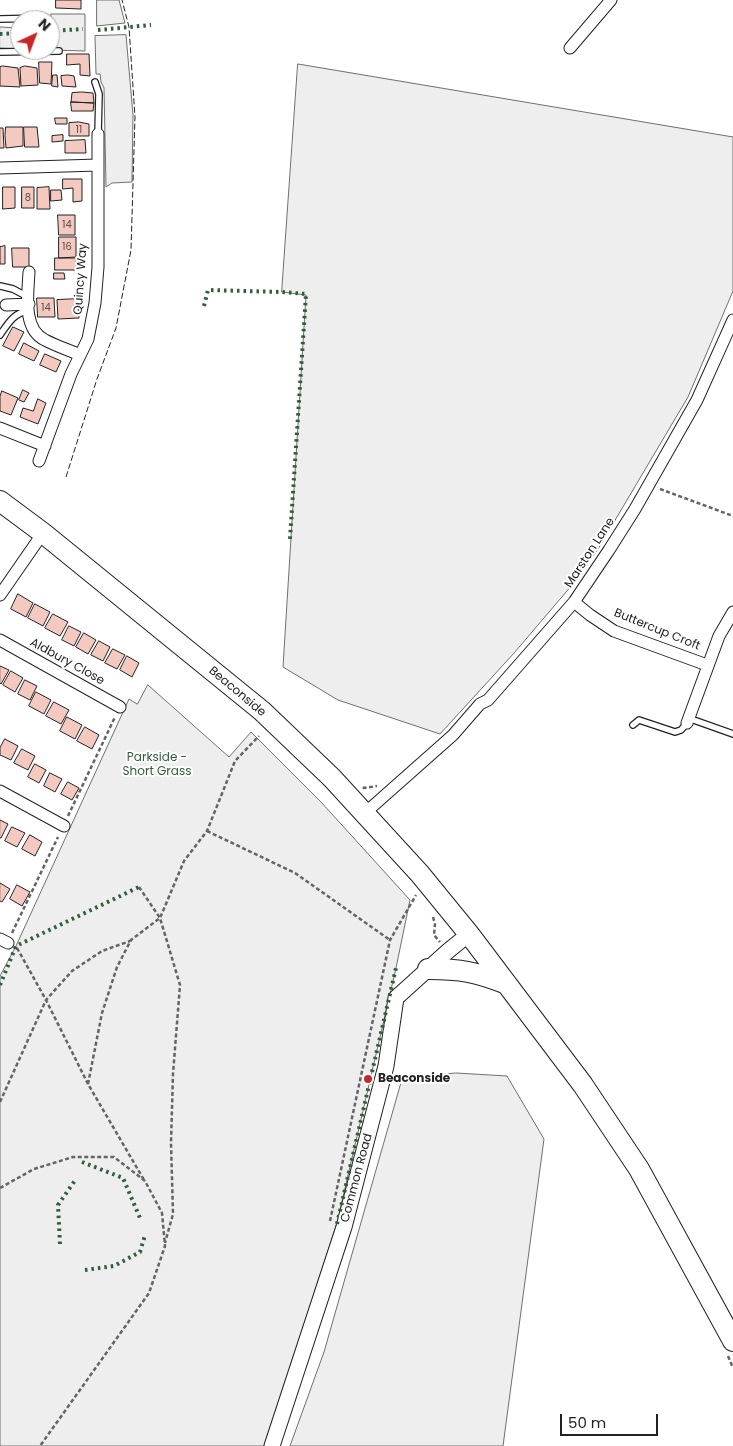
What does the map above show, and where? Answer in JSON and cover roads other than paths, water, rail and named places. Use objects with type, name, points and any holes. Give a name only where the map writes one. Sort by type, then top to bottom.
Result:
[{"type":"highway","name":"Beaconside","points":[[0,501],[43,533],[262,712],[332,778],[420,874],[469,934],[583,1085],[639,1169],[732,1341]]},
{"type":"highway","points":[[428,969],[464,970],[482,974],[507,984]]},
{"type":"street","points":[[570,48],[611,0]]},
{"type":"street","name":"Quincy Way","points":[[39,461],[71,374],[88,339],[95,303],[98,267],[98,134]]},
{"type":"street","points":[[0,168],[98,165]]},
{"type":"street","points":[[29,272],[29,318],[35,333],[43,340],[80,355]]},
{"type":"street","points":[[6,305],[29,304]]},
{"type":"street","name":"Marston Lane","points":[[365,813],[453,735],[480,704],[488,700],[574,602],[650,484],[698,400],[731,332],[733,320]]},
{"type":"street","points":[[0,428],[45,446]]},
{"type":"street","points":[[0,595],[43,533]]},
{"type":"street","name":"Buttercup Croft","points":[[574,602],[614,630],[707,665]]},
{"type":"street","name":"Buttercup Croft","points":[[688,720],[719,636],[733,612]]},
{"type":"street","name":"Aldbury Close","points":[[0,640],[120,707]]},
{"type":"street","points":[[0,791],[64,826]]},
{"type":"street","name":"Common Road","points":[[272,1446],[344,1227],[386,1066],[396,998],[469,934]]},
{"type":"lane","name":"Quincy Way","points":[[95,82],[99,94],[98,134]]},
{"type":"lane","points":[[0,286],[13,289],[29,304],[10,320],[0,335]]},
{"type":"lane","points":[[634,725],[639,720],[675,732],[682,730],[688,720],[733,734]]},
{"type":"place","name":"Beaconside","points":[[368,1079]]},
{"type":"park label","name":"Parkside - Short Grass","points":[[157,765]]}]
